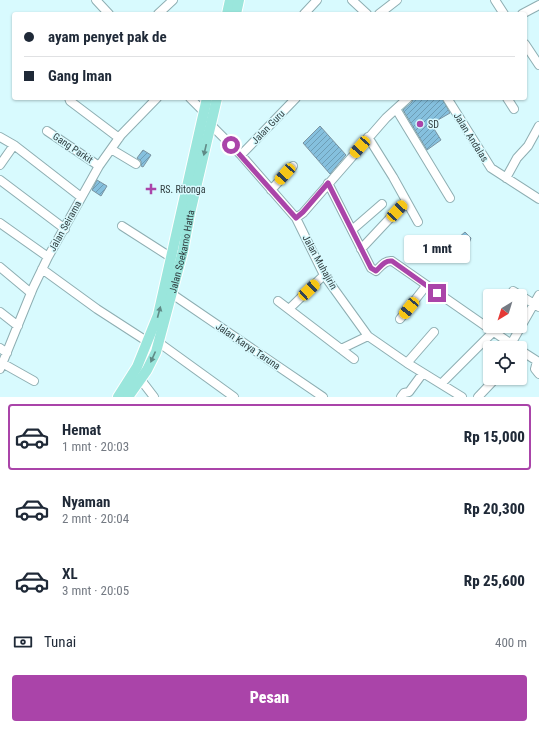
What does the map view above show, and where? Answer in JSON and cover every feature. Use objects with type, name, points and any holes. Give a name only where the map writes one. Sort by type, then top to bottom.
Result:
[{"type":"main road","points":[[227,12],[230,0]]},
{"type":"main road","points":[[236,12],[239,0]]},
{"type":"main road","name":"Jalan Soekarno Hatta","points":[[118,397],[153,342],[172,294],[176,253],[207,100]]},
{"type":"main road","name":"Jalan Soekarno Hatta","points":[[128,397],[141,380],[156,352],[153,342],[158,315],[176,253],[190,213],[217,100]]},
{"type":"street","points":[[96,0],[107,12]]},
{"type":"street","points":[[160,12],[173,0]]},
{"type":"street","points":[[306,12],[317,0]]},
{"type":"street","points":[[352,0],[365,12]]},
{"type":"street","points":[[381,12],[396,0]]},
{"type":"street","points":[[495,0],[503,12]]},
{"type":"street","points":[[526,12],[539,5]]},
{"type":"street","points":[[527,47],[539,65]]},
{"type":"street","points":[[70,100],[119,138]]},
{"type":"street","name":"Jalan Seirama","points":[[1,366],[3,351],[18,326],[42,269],[81,197],[99,166],[119,138],[155,100]]},
{"type":"street","points":[[192,100],[204,112]]},
{"type":"street","name":"Jalan Guru","points":[[241,155],[294,100]]},
{"type":"street","points":[[296,218],[303,212],[368,137],[406,100]]},
{"type":"street","name":"Jalan Andalas","points":[[448,100],[491,168],[539,199]]},
{"type":"street","points":[[508,100],[514,109]]},
{"type":"street","points":[[396,109],[450,198]]},
{"type":"street","name":"Jalan Muhajirin","points":[[211,124],[241,155],[296,218],[324,275],[368,336],[406,363],[462,397]]},
{"type":"street","points":[[506,178],[516,158],[528,146],[539,126]]},
{"type":"street","name":"Gang Parkit","points":[[47,130],[99,166]]},
{"type":"street","points":[[0,137],[14,145],[81,197]]},
{"type":"street","points":[[368,137],[418,222]]},
{"type":"street","points":[[0,165],[14,145]]},
{"type":"street","points":[[111,149],[136,164]]},
{"type":"street","points":[[270,190],[293,166]]},
{"type":"street","points":[[0,180],[65,229]]},
{"type":"street","points":[[328,183],[371,268],[374,271],[376,271],[388,260],[392,261],[483,325]]},
{"type":"street","points":[[362,249],[406,201]]},
{"type":"street","points":[[352,230],[382,204]]},
{"type":"street","points":[[0,223],[48,258]]},
{"type":"street","points":[[122,226],[176,253]]},
{"type":"street","points":[[0,267],[31,293]]},
{"type":"street","points":[[42,269],[97,309],[153,342],[234,397]]},
{"type":"street","points":[[289,309],[324,275]]},
{"type":"street","points":[[400,319],[426,286]]},
{"type":"street","name":"Jalan Karya Taruna","points":[[172,294],[323,397]]},
{"type":"street","points":[[521,341],[539,295]]},
{"type":"street","points":[[527,300],[536,305]]},
{"type":"street","points":[[278,301],[354,359]]},
{"type":"street","points":[[0,312],[18,326]]},
{"type":"street","points":[[406,363],[434,332]]},
{"type":"street","points":[[441,384],[492,333]]},
{"type":"street","points":[[494,333],[506,341]]},
{"type":"street","points":[[341,349],[368,336]]},
{"type":"street","points":[[527,355],[537,361],[535,369],[539,374]]},
{"type":"street","points":[[1,366],[34,381]]},
{"type":"street","points":[[401,397],[404,393],[410,395],[423,373]]},
{"type":"street","points":[[141,380],[154,397]]},
{"type":"street","points":[[478,397],[489,385]]},
{"type":"building","name":"SD","points":[[412,100],[443,100],[450,113],[431,124],[441,140],[427,150],[403,110]]},
{"type":"building","points":[[320,126],[346,155],[330,174],[303,143]]},
{"type":"building","points":[[143,150],[151,155],[143,167],[141,166],[141,161],[137,158]]},
{"type":"building","points":[[97,180],[107,186],[101,196],[92,190]]},
{"type":"building","points":[[465,232],[471,238],[465,254],[451,244]]},
{"type":"place","name":"SD","points":[[420,124]]},
{"type":"place","name":"RS. Ritonga","points":[[151,189]]},
{"type":"route","points":[[231,145],[296,218],[302,214],[328,183],[371,268],[376,271],[388,260],[392,261],[437,293]]}]
